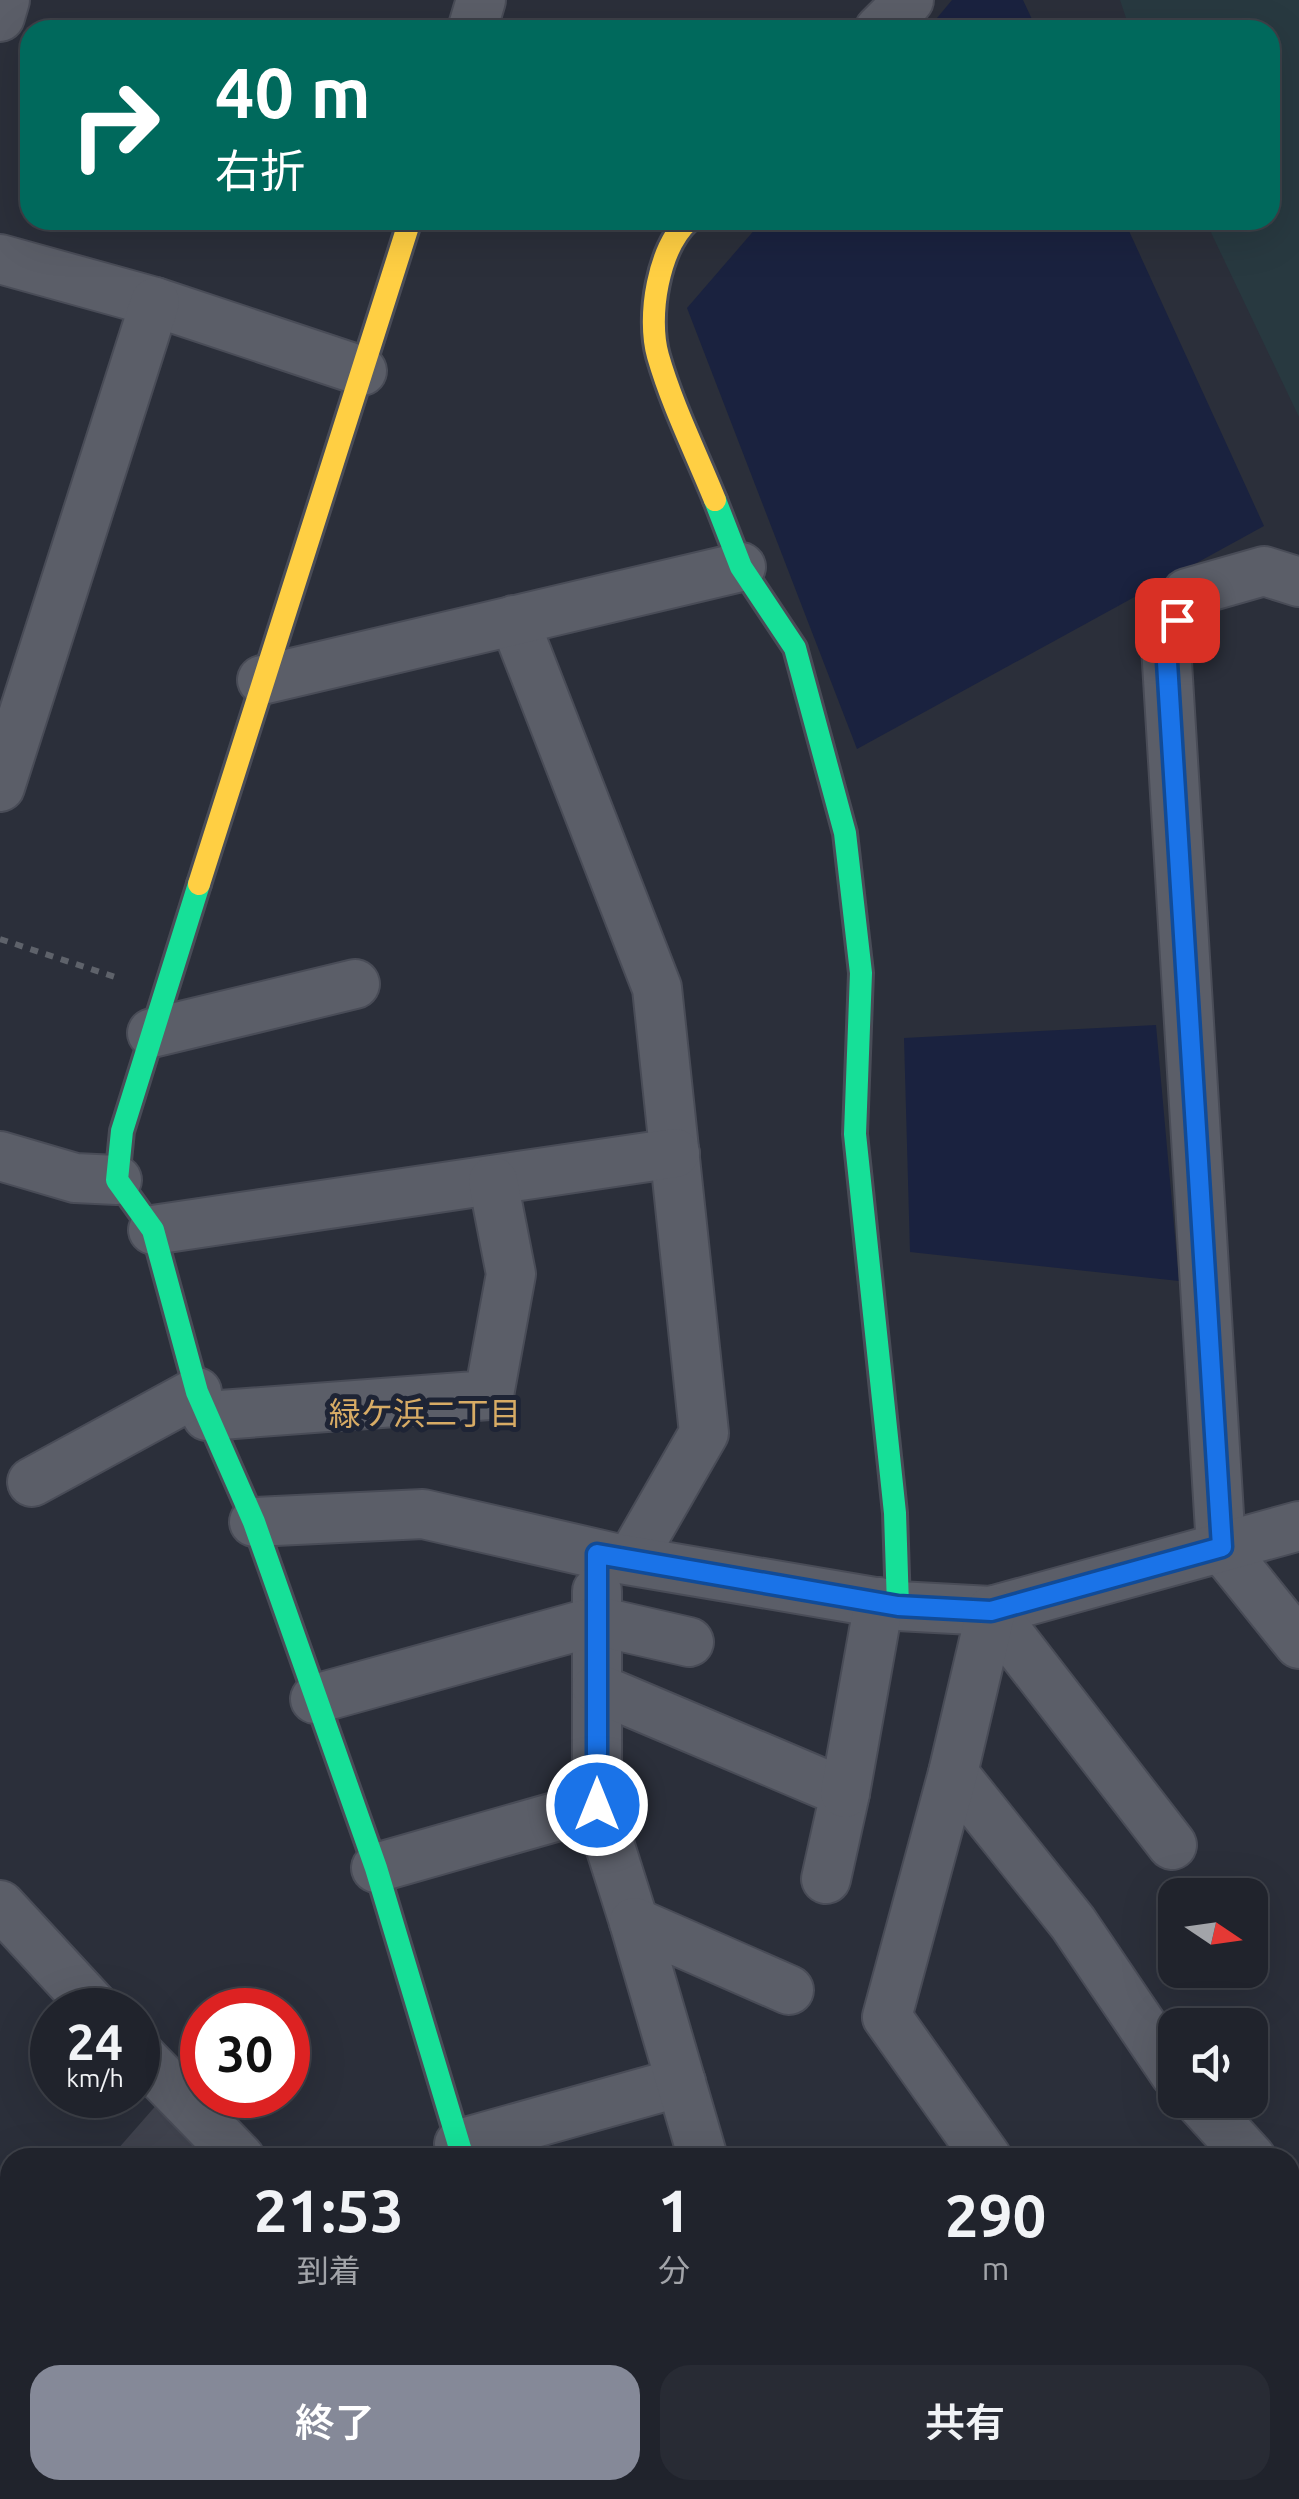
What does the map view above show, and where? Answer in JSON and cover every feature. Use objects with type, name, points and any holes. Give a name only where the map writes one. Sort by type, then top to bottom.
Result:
[{"type":"street","points":[[0,17],[5,0]]},
{"type":"street","points":[[889,20],[909,0]]},
{"type":"street","points":[[407,230],[122,1131],[117,1180],[153,1230],[202,1404],[254,1522],[376,1868],[460,2148]]},
{"type":"street","points":[[678,230],[655,283],[657,354],[740,567],[795,648],[845,833],[861,973],[855,1134],[895,1513],[888,1604],[826,1879]]},
{"type":"street","points":[[0,259],[156,302],[362,371]]},
{"type":"street","points":[[0,787],[156,302]]},
{"type":"street","points":[[262,680],[740,567]]},
{"type":"street","points":[[1299,582],[1264,571],[1187,593],[1166,646],[1222,1547],[1299,1644]]},
{"type":"street","points":[[514,620],[657,988],[704,1433],[614,1557],[597,1621],[597,1805],[700,2148]]},
{"type":"street","points":[[158,1013],[356,984]]},
{"type":"street","points":[[153,1230],[675,1153]]},
{"type":"street","points":[[2,1160],[75,1178],[117,1180]]},
{"type":"street","points":[[32,1482],[202,1404],[488,1394],[511,1274],[493,1181]]},
{"type":"street","points":[[254,1522],[423,1514],[614,1557],[888,1604],[991,1611],[1299,1526]]},
{"type":"street","points":[[980,2148],[886,2018],[953,1773],[991,1611]]},
{"type":"street","points":[[991,1611],[1172,1844]]},
{"type":"street","points":[[315,1700],[597,1621],[689,1642]]},
{"type":"street","points":[[597,1688],[845,1793]]},
{"type":"street","points":[[953,1773],[1073,1923],[1158,2049]]},
{"type":"street","points":[[376,1868],[597,1805]]},
{"type":"street","points":[[0,1905],[77,1988]]},
{"type":"street","points":[[634,1922],[789,1990]]},
{"type":"street","points":[[160,2076],[230,2148]]},
{"type":"street","points":[[471,2148],[681,2082]]},
{"type":"street","points":[[1214,2118],[1241,2148]]},
{"type":"path","points":[[0,939],[158,1013]]},
{"type":"shaded area","points":[[1120,0],[1299,0],[1299,417],[1210,230],[1280,230],[1280,20],[1127,20]]},
{"type":"water","points":[[952,0],[1023,0],[1032,20],[935,20]]},
{"type":"water","points":[[754,230],[1129,230],[1264,526],[857,749],[687,308]]},
{"type":"water","points":[[1156,1025],[1179,1281],[910,1252],[904,1038]]},
{"type":"building","points":[[160,2103],[210,2148],[119,2148],[145,2118],[160,2118]]},
{"type":"traffic: fast","points":[[715,500],[741,567],[795,648],[845,833],[861,973],[855,1134],[895,1513],[898,1606]]},
{"type":"traffic: fast","points":[[199,884],[122,1131],[117,1180],[153,1230],[197,1392],[254,1522],[376,1868],[460,2148]]},
{"type":"traffic: slow","points":[[199,884],[407,230]]},
{"type":"traffic: slow","points":[[680,230],[658,284],[655,340],[670,393],[715,500]]},
{"type":"district","name":"緑ケ浜二丁目","points":[[425,1414]]},
{"type":"route","points":[[597,1805],[597,1554],[898,1606],[991,1611],[1222,1547],[1166,646],[1177,620]]}]
